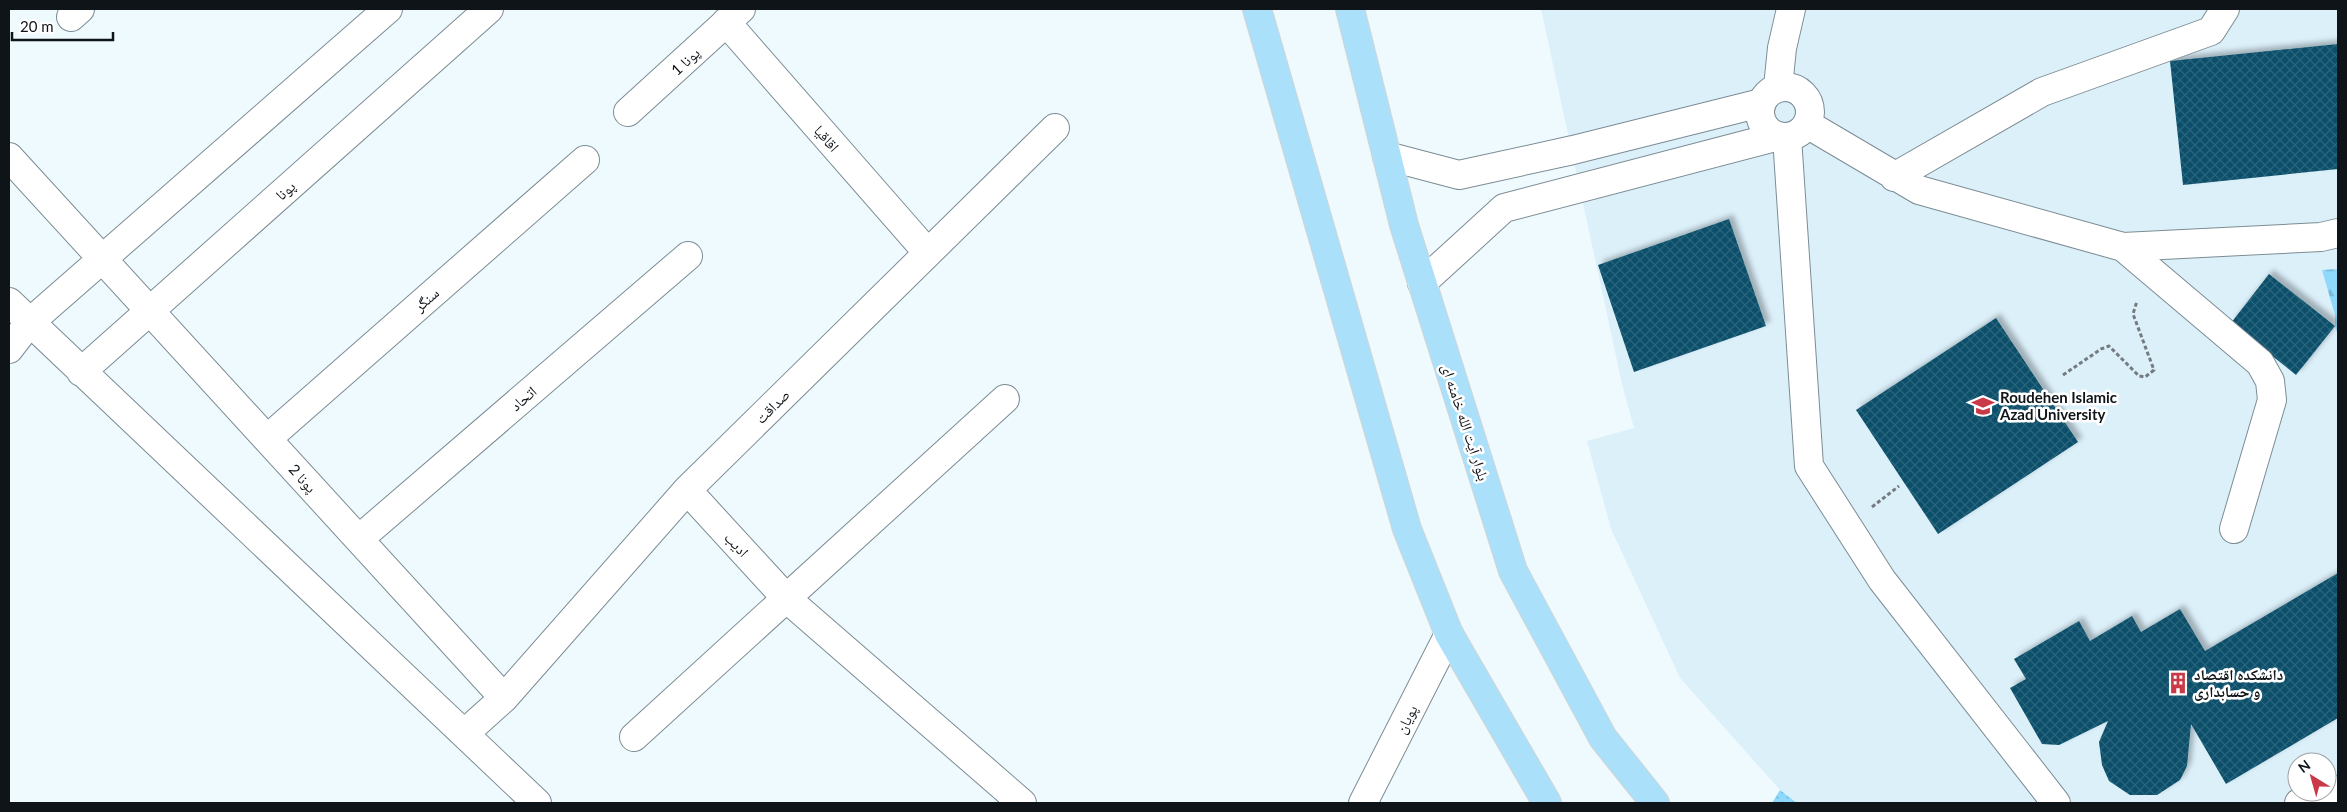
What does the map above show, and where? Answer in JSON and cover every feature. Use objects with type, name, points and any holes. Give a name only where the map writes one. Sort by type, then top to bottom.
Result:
[{"type":"main road","points":[[1257,9],[1406,529],[1449,634],[1547,803]]},
{"type":"main road","name":"بلوار آیت الله خامنه ای","points":[[1350,9],[1404,225],[1513,571],[1603,738],[1655,803]]},
{"type":"street","points":[[9,349],[29,323],[388,9]]},
{"type":"street","name":"پونا","points":[[81,372],[489,9]]},
{"type":"street","points":[[1791,9],[1770,95],[1761,121],[1771,133],[1791,132],[1894,177],[1919,190],[2123,247],[2321,237],[2338,234]]},
{"type":"street","points":[[1894,177],[2042,92],[2210,31],[2225,9]]},
{"type":"street","name":"پونا 1","points":[[628,112],[734,16]]},
{"type":"street","name":"اقاقیا","points":[[734,16],[928,253]]},
{"type":"street","points":[[1387,156],[1459,175],[1572,150],[1794,89],[1807,100],[1810,116],[1791,132],[1504,208],[1422,283]]},
{"type":"street","name":"صداقت","points":[[465,733],[504,698],[687,490],[1055,128]]},
{"type":"street","points":[[1791,132],[1809,466],[1882,580],[2056,803]]},
{"type":"street","name":"پونا 2","points":[[9,157],[504,698]]},
{"type":"street","name":"سنگر","points":[[267,439],[585,160]]},
{"type":"street","points":[[2123,247],[2260,363],[2270,380],[2272,400],[2234,529]]},
{"type":"street","name":"اتحاد","points":[[359,539],[688,256]]},
{"type":"street","points":[[9,302],[29,323],[465,733],[536,803]]},
{"type":"street","points":[[634,737],[1005,399]]},
{"type":"street","name":"ادیب","points":[[687,490],[786,598],[1022,803]]},
{"type":"street","name":"پویان","points":[[1363,803],[1449,634]]},
{"type":"street","points":[[2299,803],[2338,790]]},
{"type":"path","points":[[2063,375],[2100,349],[2109,346],[2139,376],[2145,377],[2154,370],[2133,314],[2146,266]]},
{"type":"shaded area","name":"Roudehen Islamic Azad University","points":[[1541,9],[2338,9],[2338,803],[1797,803],[1780,790],[1680,678],[1611,529],[1587,441],[1634,428],[1622,384]]},
{"type":"green space","points":[[2338,269],[2338,335],[2335,326],[2335,315],[2322,270]]},
{"type":"green space","points":[[1780,790],[1797,803],[1772,803]]},
{"type":"building","points":[[2338,44],[2338,169],[2183,185],[2170,61]]},
{"type":"building","points":[[1729,219],[1766,326],[1634,372],[1598,265]]},
{"type":"building","points":[[2269,274],[2335,326],[2296,375],[2231,323]]},
{"type":"building","points":[[1996,318],[2078,442],[1938,534],[1856,410]]},
{"type":"building","name":"دانشکده اقتصاد و حسابداری","points":[[2338,573],[2338,718],[2226,784],[2191,724],[2187,766],[2180,780],[2157,795],[2130,795],[2109,781],[2102,765],[2099,742],[2108,721],[2059,745],[2042,744],[2010,688],[2026,679],[2014,659],[2079,621],[2090,641],[2132,616],[2141,632],[2180,609],[2205,651]]},
{"type":"place","name":"Roudehen Islamic Azad University","points":[[1983,406]]},
{"type":"place","name":"دانشکده اقتصاد و حسابداری","points":[[2178,683]]}]
